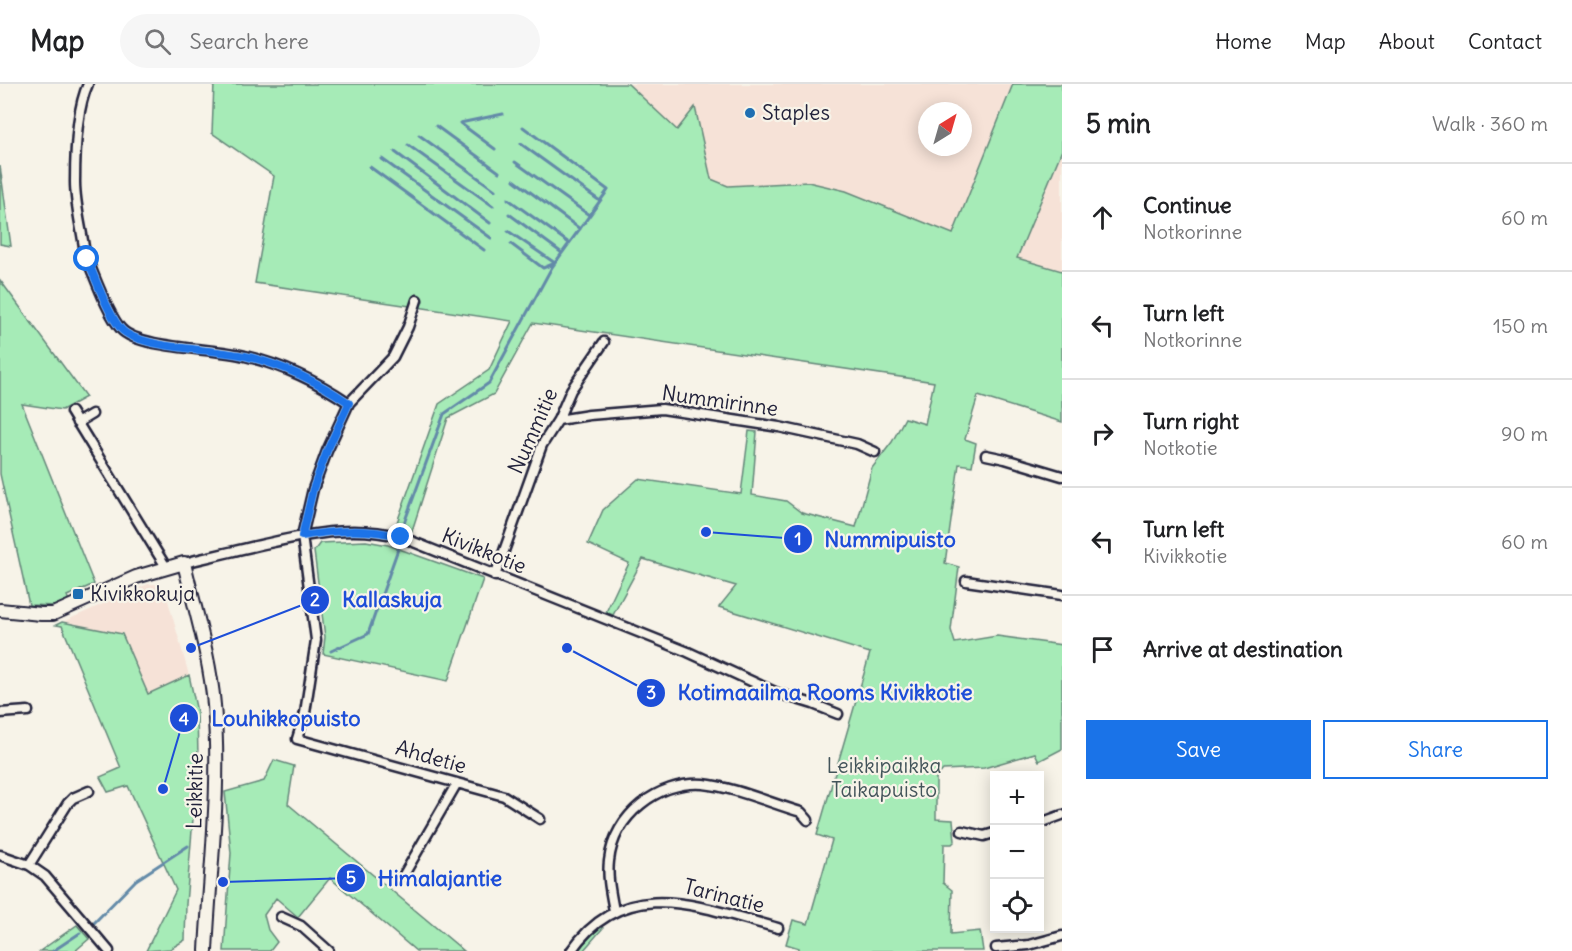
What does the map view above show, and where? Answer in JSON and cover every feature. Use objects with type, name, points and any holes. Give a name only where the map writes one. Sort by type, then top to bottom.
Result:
[{"type":"street","points":[[84,247],[75,183],[78,125],[88,84]]},
{"type":"street","points":[[87,259],[120,328],[132,337],[252,358],[296,374],[349,403]]},
{"type":"street","points":[[302,536],[313,489],[349,403],[393,357],[408,327],[417,300]]},
{"type":"street","name":"Nummitie","points":[[495,576],[542,445],[558,420],[571,390],[604,342]]},
{"type":"street","name":"Nummirinne","points":[[558,420],[662,409],[779,427],[857,444],[875,452]]},
{"type":"street","points":[[71,412],[166,567]]},
{"type":"street","points":[[77,423],[92,414]]},
{"type":"street","points":[[986,455],[1062,476]]},
{"type":"street","name":"Kivikkotie","points":[[0,610],[53,614],[136,577],[166,567],[302,536],[362,530],[401,537],[688,652],[777,693],[838,714]]},
{"type":"street","name":"Ahdetie","points":[[302,536],[316,640],[305,713],[297,739],[504,796],[540,819]]},
{"type":"street","name":"Leikkitie","points":[[184,563],[209,672],[216,734],[215,816],[206,951]]},
{"type":"street","points":[[966,581],[1062,595]]},
{"type":"street","points":[[0,713],[28,711]]},
{"type":"street","points":[[402,879],[457,783]]},
{"type":"street","points":[[614,911],[608,868],[615,839],[622,825],[635,809],[661,792],[682,785],[704,784],[801,812],[808,820]]},
{"type":"street","points":[[29,865],[68,803],[73,798],[89,791]]},
{"type":"street","points":[[1044,822],[1062,815]]},
{"type":"street","points":[[962,831],[984,836],[990,834]]},
{"type":"street","points":[[0,855],[29,865],[45,876],[109,951]]},
{"type":"street","name":"Tarinatie","points":[[571,951],[589,928],[614,911],[643,904],[680,902],[778,928]]},
{"type":"street","points":[[281,917],[301,926],[329,951]]},
{"type":"street","points":[[996,948],[1029,945],[1062,936]]},
{"type":"shaded area","points":[[628,84],[1013,84],[954,234],[846,191],[808,182],[728,186],[711,179],[695,107],[677,130]]},
{"type":"shaded area","points":[[1062,150],[1062,271],[1017,258]]},
{"type":"shaded area","points":[[148,584],[155,584],[165,590],[189,675],[148,694],[122,634],[56,625]]},
{"type":"green space","name":"Leikkipaikka Taikapuisto","points":[[214,84],[628,84],[677,130],[695,107],[711,179],[728,186],[808,182],[846,191],[953,234],[1013,84],[1062,84],[1062,150],[1017,258],[1062,271],[1062,422],[978,396],[965,439],[976,443],[972,466],[959,464],[945,563],[959,567],[951,630],[955,643],[997,636],[1062,645],[1062,749],[1039,761],[1035,753],[984,768],[943,770],[936,778],[936,819],[953,820],[955,841],[952,844],[944,844],[943,883],[952,890],[951,934],[980,931],[983,951],[798,951],[799,948],[786,944],[793,920],[808,924],[832,840],[817,835],[870,653],[719,607],[736,586],[643,559],[613,615],[606,612],[629,563],[588,544],[603,510],[638,479],[741,494],[749,431],[757,432],[752,495],[786,501],[802,513],[856,527],[872,468],[892,442],[905,418],[925,424],[934,382],[533,323],[494,394],[448,418],[411,534],[395,528],[439,404],[489,370],[512,321],[255,283],[274,176],[212,133]]},
{"type":"green space","points":[[0,166],[11,246],[0,244]]},
{"type":"green space","points":[[0,280],[86,397],[62,410],[22,404],[94,584],[67,596],[69,601],[57,606],[29,605],[0,474]]},
{"type":"green space","points":[[366,541],[388,545],[483,579],[448,681],[323,654],[325,637],[314,551],[320,543]]},
{"type":"green space","points":[[62,622],[122,634],[148,694],[189,675],[197,712],[198,757],[185,940],[170,949],[146,951],[176,890],[128,786],[108,792],[100,777],[121,768],[62,626],[56,625]]},
{"type":"green space","points":[[274,760],[294,766],[288,804],[464,951],[416,951],[330,878],[298,917],[276,898],[264,915],[268,930],[277,942],[270,951],[224,951],[231,853],[225,792],[264,781]]},
{"type":"green space","points":[[77,925],[89,939],[75,951],[40,951]]},
{"type":"green space","points":[[601,925],[603,928],[583,951],[577,951],[592,932]]},
{"type":"waterway","points":[[495,149],[460,123],[503,114]]},
{"type":"waterway","points":[[436,126],[499,172]]},
{"type":"waterway","points":[[403,526],[444,414],[489,383],[552,267],[608,190],[523,127]]},
{"type":"waterway","points":[[419,135],[495,190]]},
{"type":"waterway","points":[[521,144],[600,201]]},
{"type":"waterway","points":[[408,145],[493,206]]},
{"type":"waterway","points":[[395,152],[490,223]]},
{"type":"waterway","points":[[382,159],[491,238]]},
{"type":"waterway","points":[[515,162],[589,215]]},
{"type":"waterway","points":[[370,167],[484,250]]},
{"type":"waterway","points":[[514,180],[580,229]]},
{"type":"waterway","points":[[508,199],[569,243]]},
{"type":"waterway","points":[[509,214],[562,253]]},
{"type":"waterway","points":[[508,231],[555,263]]},
{"type":"waterway","points":[[511,244],[543,268],[553,264]]},
{"type":"waterway","points":[[331,651],[368,634],[398,549]]},
{"type":"waterway","points":[[94,923],[136,880],[188,846]]},
{"type":"waterway","points":[[53,951],[80,933]]},
{"type":"place","name":"Staples","points":[[750,113]]},
{"type":"place","name":"Nummipuisto","points":[[706,532]]},
{"type":"place","name":"Kivikkokuja","points":[[78,594]]},
{"type":"place","name":"Kallaskuja","points":[[191,648]]},
{"type":"place","name":"Kotimaailma Rooms Kivikkotie","points":[[567,648]]},
{"type":"place","name":"Louhikkopuisto","points":[[163,789]]},
{"type":"place","name":"Himalajantie","points":[[223,882]]},
{"type":"route","points":[[87,259],[120,328],[132,337],[245,356],[296,374],[349,403],[313,489],[302,536],[329,531],[362,530],[401,537]]}]
